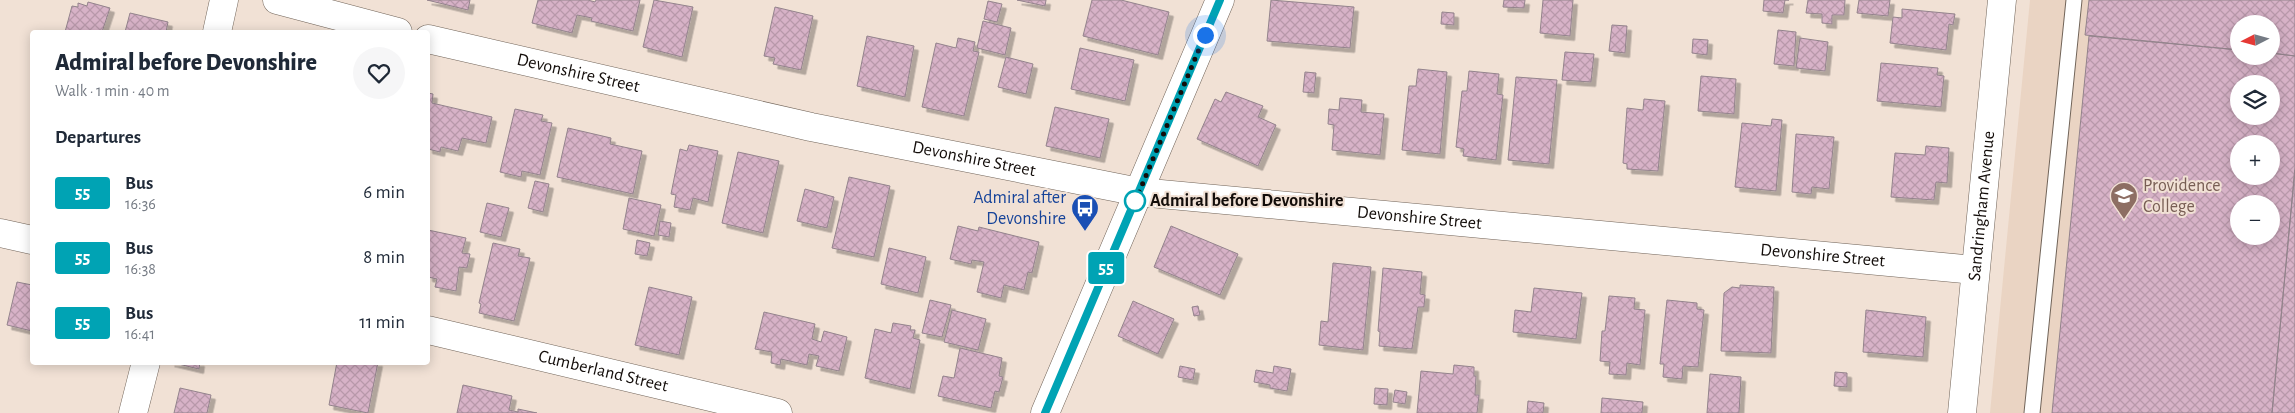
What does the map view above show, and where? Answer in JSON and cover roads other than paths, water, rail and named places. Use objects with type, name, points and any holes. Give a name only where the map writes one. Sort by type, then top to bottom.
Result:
[{"type":"street","points":[[217,30],[224,0]]},
{"type":"street","points":[[277,0],[390,30]]},
{"type":"street","points":[[1045,413],[1220,0]]},
{"type":"street","name":"Sandringham Avenue","points":[[1962,413],[2002,0]]},
{"type":"street","name":"Devonshire Street","points":[[430,39],[811,127],[1139,192],[1976,270]]},
{"type":"street","points":[[0,233],[30,240]]},
{"type":"street","name":"Cumberland Street","points":[[430,330],[778,413]]},
{"type":"street","points":[[134,413],[145,365]]},
{"type":"lane","points":[[2032,413],[2074,0]]},
{"type":"place","name":"Admiral before Devonshire","points":[[1135,201]]},
{"type":"place","name":"Providence College","points":[[2124,220]]},
{"type":"place","name":"Admiral after Devonshire","points":[[1085,232]]}]
